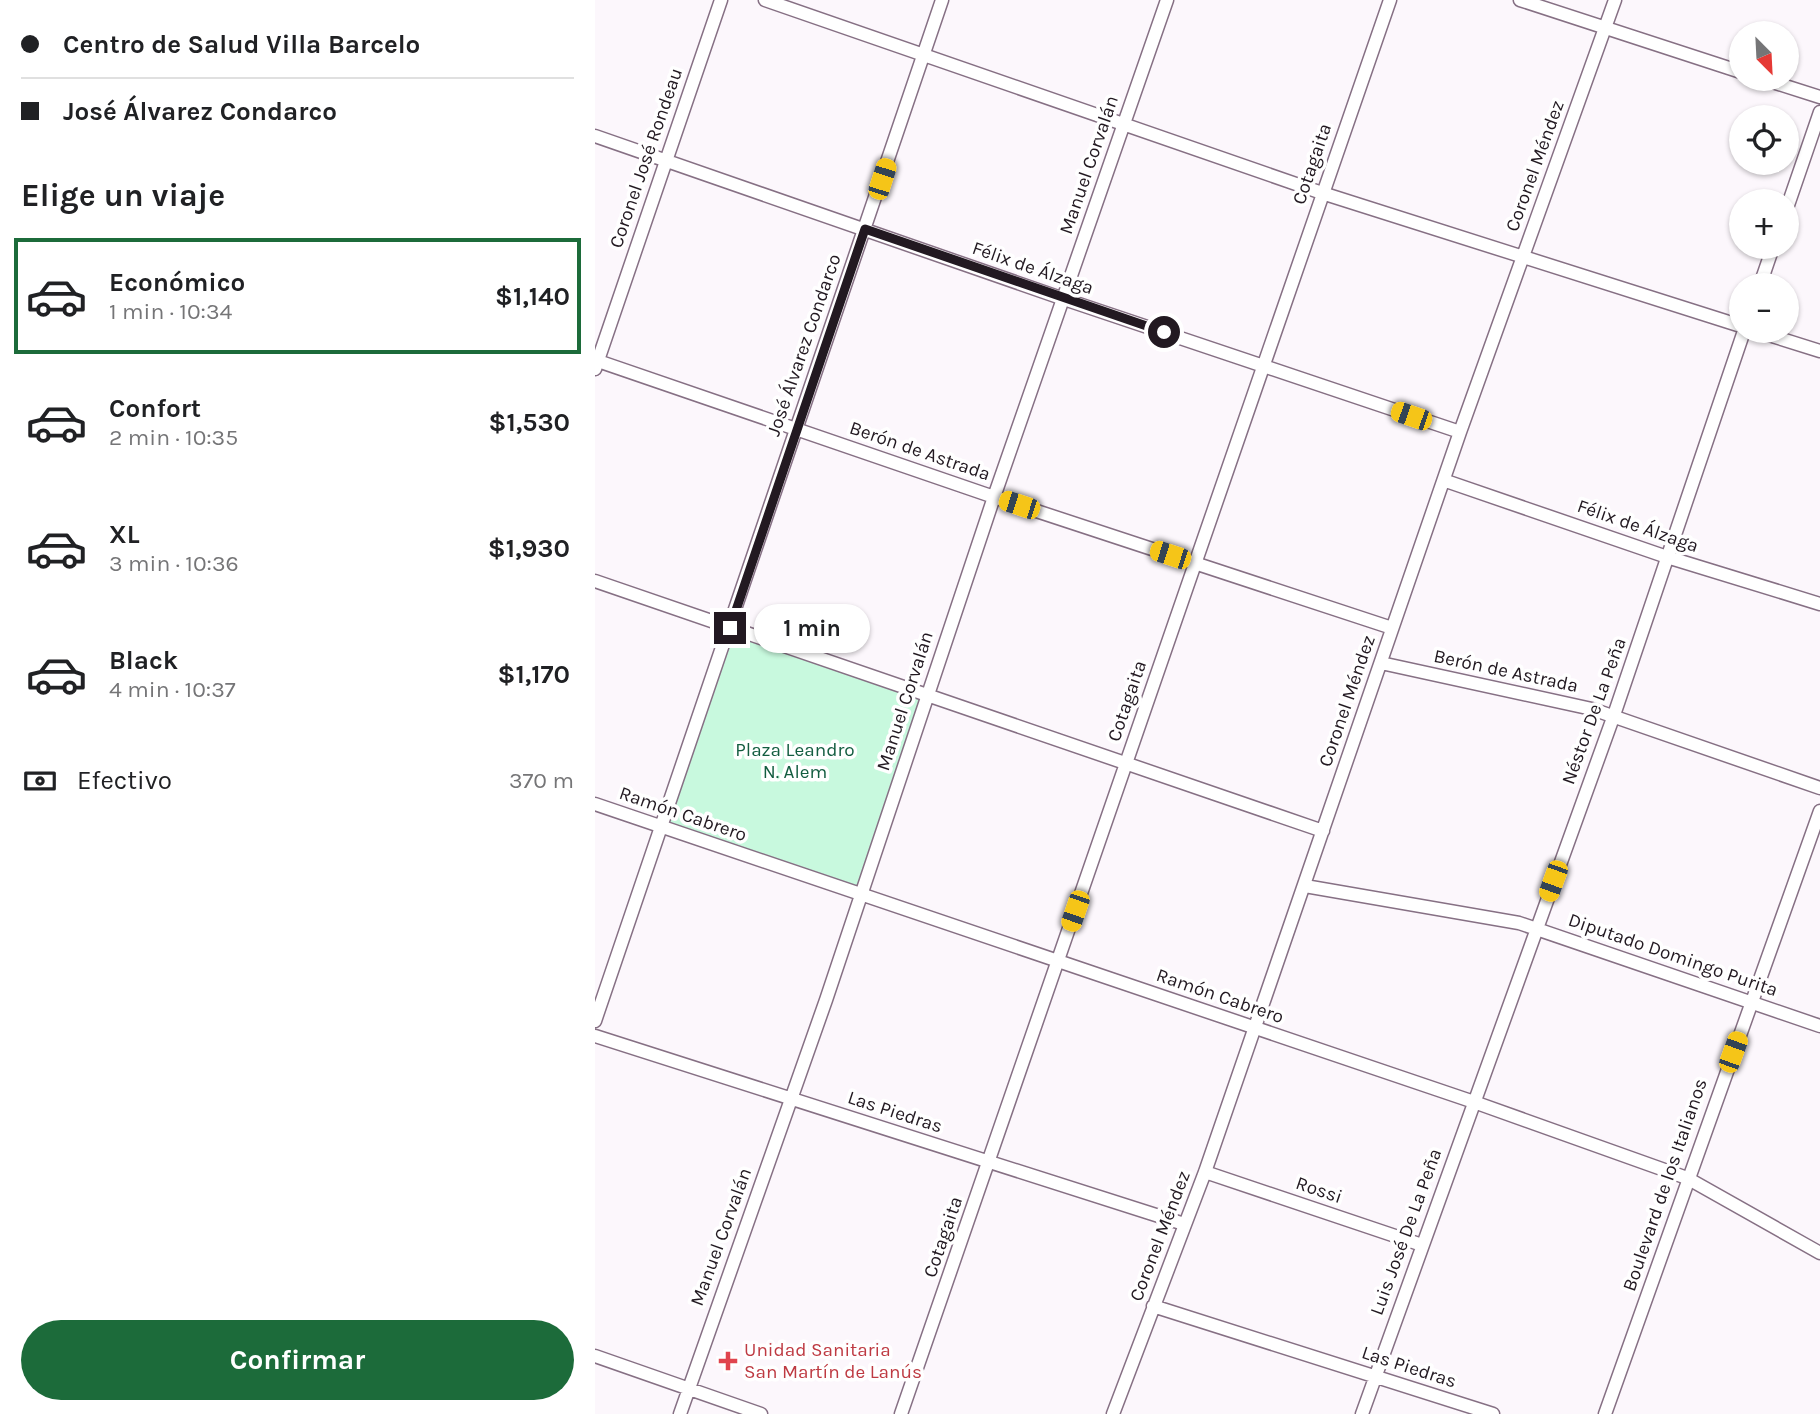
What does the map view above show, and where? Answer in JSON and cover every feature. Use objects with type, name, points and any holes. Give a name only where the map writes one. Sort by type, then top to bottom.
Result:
[{"type":"street","name":"Coronel José Rondeau","points":[[596,363],[721,0]]},
{"type":"street","points":[[765,0],[1322,193],[1729,322]]},
{"type":"street","name":"José Álvarez Condarco","points":[[595,1021],[941,0]]},
{"type":"street","name":"Manuel Corvalán","points":[[680,1414],[791,1099],[994,497],[1167,0]]},
{"type":"street","name":"Cotagaita","points":[[901,1414],[1390,0]]},
{"type":"street","points":[[1520,0],[1729,68]]},
{"type":"street","name":"Coronel Méndez","points":[[1113,1414],[1205,1172],[1392,628],[1446,481],[1460,432],[1615,0]]},
{"type":"street","points":[[1799,90],[1820,97]]},
{"type":"street","points":[[1794,189],[1820,112]]},
{"type":"street","name":"Félix de Álzaga","points":[[595,136],[1064,299],[1460,432]]},
{"type":"street","name":"Néstor De La Peña","points":[[1474,1102],[1613,715],[1740,343]]},
{"type":"street","points":[[1794,343],[1820,351]]},
{"type":"street","name":"Berón de Astrada","points":[[596,363],[1392,628]]},
{"type":"street","name":"Félix de Álzaga","points":[[1446,481],[1667,557],[1820,604]]},
{"type":"street","points":[[595,581],[1127,761],[1323,831]]},
{"type":"street","name":"Berón de Astrada","points":[[1381,663],[1613,715],[1820,788]]},
{"type":"street","name":"Ramón Cabrero","points":[[595,804],[1474,1102],[1688,1178],[1820,1253]]},
{"type":"street","name":"Boulevard de los Italianos","points":[[1605,1414],[1820,811]]},
{"type":"street","name":"Diputado Domingo Purita","points":[[1305,886],[1535,928],[1820,1026]]},
{"type":"street","name":"Las Piedras","points":[[595,1036],[1184,1224]]},
{"type":"street","name":"Luis José De La Peña","points":[[1362,1414],[1474,1102]]},
{"type":"street","name":"Rossi","points":[[1205,1172],[1422,1245]]},
{"type":"street","name":"Las Piedras","points":[[1153,1306],[1493,1414]]},
{"type":"street","points":[[595,1356],[761,1414]]},
{"type":"green space","name":"Plaza Leandro N. Alem","points":[[730,628],[927,695],[860,895],[660,826]]},
{"type":"place","name":"Unidad Sanitaria San Martín de Lanús","points":[[728,1361]]},
{"type":"route","points":[[730,628],[865,229],[1164,332]]}]
